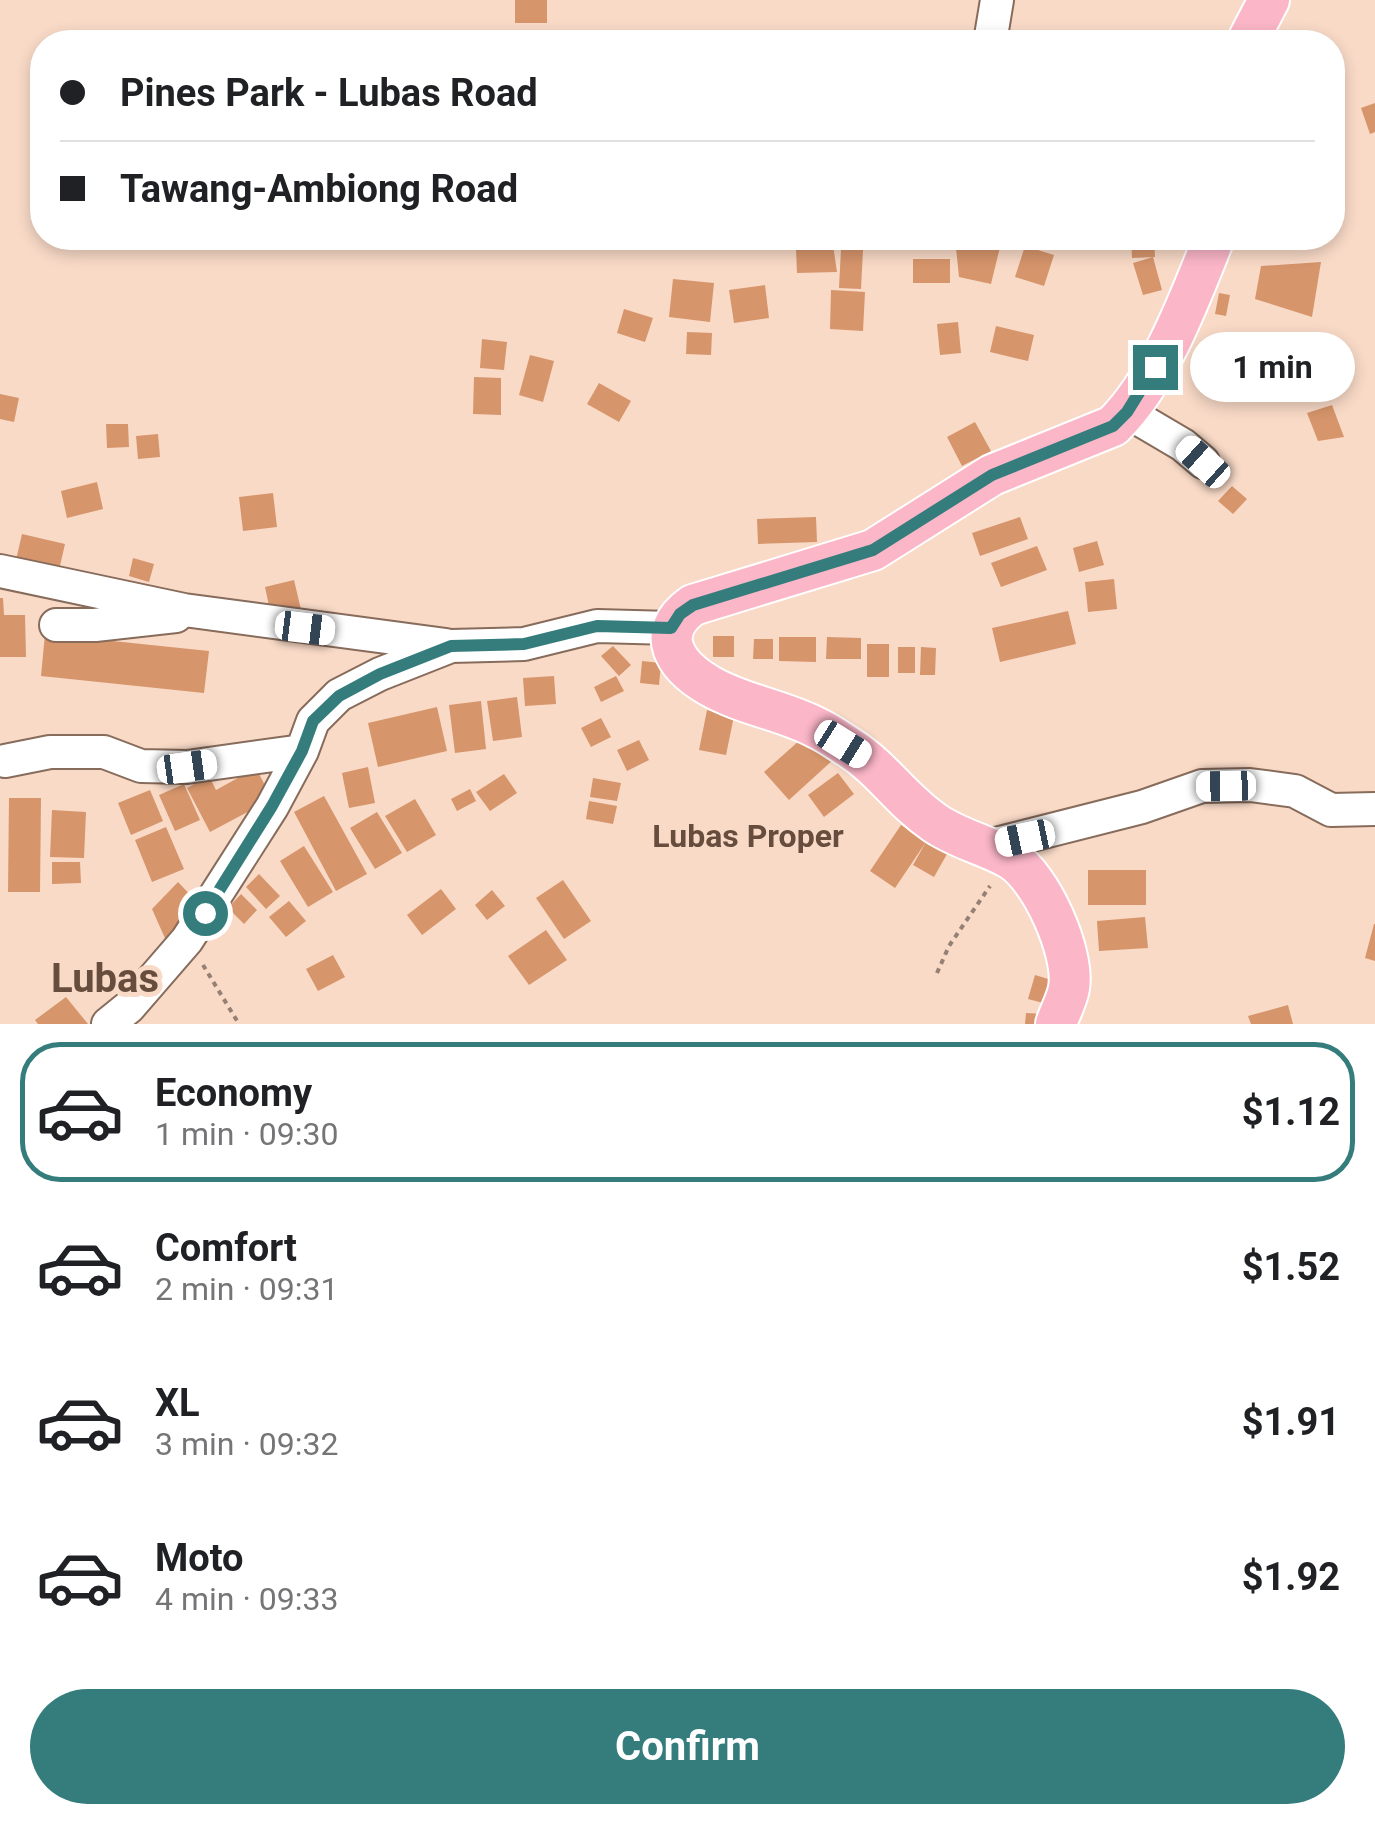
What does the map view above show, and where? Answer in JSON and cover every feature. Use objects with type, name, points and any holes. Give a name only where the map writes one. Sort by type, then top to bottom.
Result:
[{"type":"main road","points":[[1253,30],[1269,0]]},
{"type":"main road","points":[[1056,1024],[1069,987],[1068,958],[1060,932],[1026,873],[999,854],[939,826],[903,800],[869,760],[816,727],[708,686],[679,660],[671,644],[671,628],[680,614],[693,605],[873,550],[992,475],[1113,426],[1127,412],[1155,367],[1209,250]]},
{"type":"street","points":[[992,30],[997,0]]},
{"type":"street","points":[[1127,412],[1184,445],[1203,462]]},
{"type":"street","points":[[0,571],[184,610],[451,646],[524,644],[597,626],[671,628]]},
{"type":"street","points":[[56,625],[175,616],[184,610]]},
{"type":"street","points":[[108,1024],[187,940],[240,860],[302,751],[313,721],[339,696],[380,674],[451,646]]},
{"type":"street","points":[[5,761],[50,752],[104,752],[140,766],[187,767],[302,751]]},
{"type":"street","points":[[999,854],[1202,786],[1250,785],[1296,791],[1331,810],[1375,809]]},
{"type":"path","points":[[937,973],[949,946],[976,906],[999,854]]},
{"type":"path","points":[[187,940],[239,1024]]},
{"type":"building","points":[[515,0],[547,0],[547,23],[515,23]]},
{"type":"building","points":[[1375,103],[1375,132],[1370,134],[1361,108]]},
{"type":"building","points":[[796,250],[834,250],[837,272],[797,273]]},
{"type":"building","points":[[841,250],[863,250],[861,289],[839,288]]},
{"type":"building","points":[[956,250],[999,250],[991,284],[959,277]]},
{"type":"building","points":[[1024,250],[1054,255],[1044,286],[1015,277]]},
{"type":"building","points":[[1132,250],[1155,250],[1155,257],[1132,258]]},
{"type":"building","points":[[1153,257],[1162,290],[1143,295],[1133,263]]},
{"type":"building","points":[[913,259],[950,259],[950,283],[913,283]]},
{"type":"building","points":[[1321,262],[1312,317],[1255,299],[1261,266]]},
{"type":"building","points":[[673,279],[714,283],[710,322],[669,317]]},
{"type":"building","points":[[765,285],[769,318],[734,323],[729,290]]},
{"type":"building","points":[[831,290],[865,292],[863,331],[830,329]]},
{"type":"building","points":[[1219,293],[1230,295],[1226,316],[1215,314]]},
{"type":"building","points":[[624,309],[653,318],[645,342],[617,333]]},
{"type":"building","points":[[958,322],[961,353],[940,355],[937,324]]},
{"type":"building","points":[[996,326],[1034,335],[1028,361],[990,352]]},
{"type":"building","points":[[687,332],[712,333],[711,355],[686,354]]},
{"type":"building","points":[[482,339],[507,342],[504,370],[480,368]]},
{"type":"building","points":[[530,355],[554,361],[543,402],[519,395]]},
{"type":"building","points":[[1285,362],[1300,363],[1298,397],[1282,396]]},
{"type":"building","points":[[474,377],[501,378],[501,415],[473,414]]},
{"type":"building","points":[[599,383],[631,401],[619,422],[587,404]]},
{"type":"building","points":[[0,394],[19,398],[14,422],[0,419]]},
{"type":"building","points":[[1332,405],[1344,437],[1318,441],[1307,413]]},
{"type":"building","points":[[975,422],[991,451],[962,466],[947,437]]},
{"type":"building","points":[[106,424],[128,424],[129,447],[107,448]]},
{"type":"building","points":[[158,434],[160,457],[138,459],[136,436]]},
{"type":"building","points":[[97,482],[103,509],[67,518],[61,491]]},
{"type":"building","points":[[1232,486],[1247,499],[1233,514],[1218,501]]},
{"type":"building","points":[[273,493],[277,527],[243,531],[239,497]]},
{"type":"building","points":[[816,517],[817,542],[758,544],[757,519]]},
{"type":"building","points":[[1020,517],[1028,539],[980,556],[972,533]]},
{"type":"building","points":[[22,534],[65,544],[59,570],[16,560]]},
{"type":"building","points":[[1097,541],[1104,565],[1079,572],[1073,548]]},
{"type":"building","points":[[1037,546],[1047,570],[1001,587],[991,563]]},
{"type":"building","points":[[133,558],[154,564],[149,582],[129,576]]},
{"type":"building","points":[[1114,579],[1117,609],[1088,612],[1085,582]]},
{"type":"building","points":[[294,580],[302,614],[272,620],[265,587]]},
{"type":"building","points":[[0,598],[4,615],[25,615],[26,657],[0,657]]},
{"type":"building","points":[[1068,611],[1076,644],[1000,662],[992,628]]},
{"type":"building","points":[[45,634],[209,651],[204,693],[41,676]]},
{"type":"building","points":[[713,636],[734,636],[734,657],[713,657]]},
{"type":"building","points":[[779,637],[816,637],[816,662],[779,661]]},
{"type":"building","points":[[827,637],[861,638],[861,659],[826,659]]},
{"type":"building","points":[[754,639],[773,639],[773,659],[753,659]]},
{"type":"building","points":[[867,644],[889,644],[889,677],[867,677]]},
{"type":"building","points":[[613,646],[631,665],[619,676],[601,656]]},
{"type":"building","points":[[898,647],[915,647],[915,673],[898,673]]},
{"type":"building","points":[[921,647],[936,648],[935,675],[920,675]]},
{"type":"building","points":[[642,661],[661,663],[659,685],[640,683]]},
{"type":"building","points":[[554,676],[556,704],[525,706],[523,678]]},
{"type":"building","points":[[616,676],[624,691],[601,702],[594,687]]},
{"type":"building","points":[[517,697],[522,737],[493,741],[487,701]]},
{"type":"building","points":[[481,701],[486,749],[455,753],[449,705]]},
{"type":"building","points":[[437,707],[447,751],[378,767],[368,723]]},
{"type":"building","points":[[707,710],[734,716],[726,755],[699,750]]},
{"type":"building","points":[[601,718],[611,737],[591,747],[581,728]]},
{"type":"building","points":[[809,732],[834,759],[789,800],[764,772]]},
{"type":"building","points":[[639,740],[649,760],[627,771],[617,750]]},
{"type":"building","points":[[368,767],[375,803],[349,808],[342,773]]},
{"type":"building","points":[[256,768],[272,799],[210,832],[187,788],[209,776],[216,790]]},
{"type":"building","points":[[838,773],[854,794],[824,817],[808,795]]},
{"type":"building","points":[[504,774],[517,793],[490,811],[476,792]]},
{"type":"building","points":[[593,778],[621,783],[617,801],[590,797]]},
{"type":"building","points":[[184,784],[200,820],[175,831],[159,795]]},
{"type":"building","points":[[470,789],[476,801],[457,811],[451,799]]},
{"type":"building","points":[[150,790],[163,821],[131,835],[118,803]]},
{"type":"building","points":[[324,796],[367,874],[336,891],[294,812]]},
{"type":"building","points":[[9,798],[41,798],[40,892],[8,892]]},
{"type":"building","points":[[415,799],[436,835],[407,852],[385,816]]},
{"type":"building","points":[[589,801],[617,806],[613,824],[586,819]]},
{"type":"building","points":[[52,810],[86,812],[84,858],[50,857]]},
{"type":"building","points":[[377,812],[402,853],[375,869],[350,828]]},
{"type":"building","points":[[901,825],[926,842],[895,888],[870,871]]},
{"type":"building","points":[[166,827],[184,869],[152,882],[135,840]]},
{"type":"building","points":[[926,842],[947,854],[934,877],[913,865]]},
{"type":"building","points":[[304,846],[333,892],[308,907],[280,861]]},
{"type":"building","points":[[52,862],[80,862],[81,883],[52,884]]},
{"type":"building","points":[[1088,870],[1146,870],[1146,905],[1088,905]]},
{"type":"building","points":[[259,874],[280,896],[266,909],[246,887]]},
{"type":"building","points":[[563,880],[591,921],[564,939],[536,898]]},
{"type":"building","points":[[178,882],[201,906],[168,945],[152,909]]},
{"type":"building","points":[[441,889],[456,909],[422,935],[407,915]]},
{"type":"building","points":[[492,890],[505,906],[487,920],[475,905]]},
{"type":"building","points":[[241,894],[257,910],[244,924],[228,908]]},
{"type":"building","points":[[289,901],[306,921],[286,937],[269,917]]},
{"type":"building","points":[[1145,917],[1148,948],[1099,951],[1097,921]]},
{"type":"building","points":[[1375,924],[1375,961],[1365,958]]},
{"type":"building","points":[[546,930],[567,960],[529,985],[508,956]]},
{"type":"building","points":[[333,955],[345,977],[318,991],[306,969]]},
{"type":"building","points":[[1035,975],[1055,981],[1047,1004],[1028,999]]},
{"type":"building","points":[[66,997],[88,1024],[38,1024],[35,1020]]},
{"type":"building","points":[[1288,1005],[1293,1024],[1251,1024],[1248,1016]]},
{"type":"building","points":[[1026,1013],[1045,1014],[1045,1024],[1025,1024]]},
{"type":"district","name":"Lubas Proper","points":[[748,836]]},
{"type":"district","name":"Lubas","points":[[105,978]]},
{"type":"route","points":[[205,913],[272,806],[302,751],[313,721],[339,696],[380,674],[451,646],[524,644],[597,626],[671,628],[680,614],[693,605],[873,550],[992,475],[1113,426],[1127,412],[1155,367]]}]
